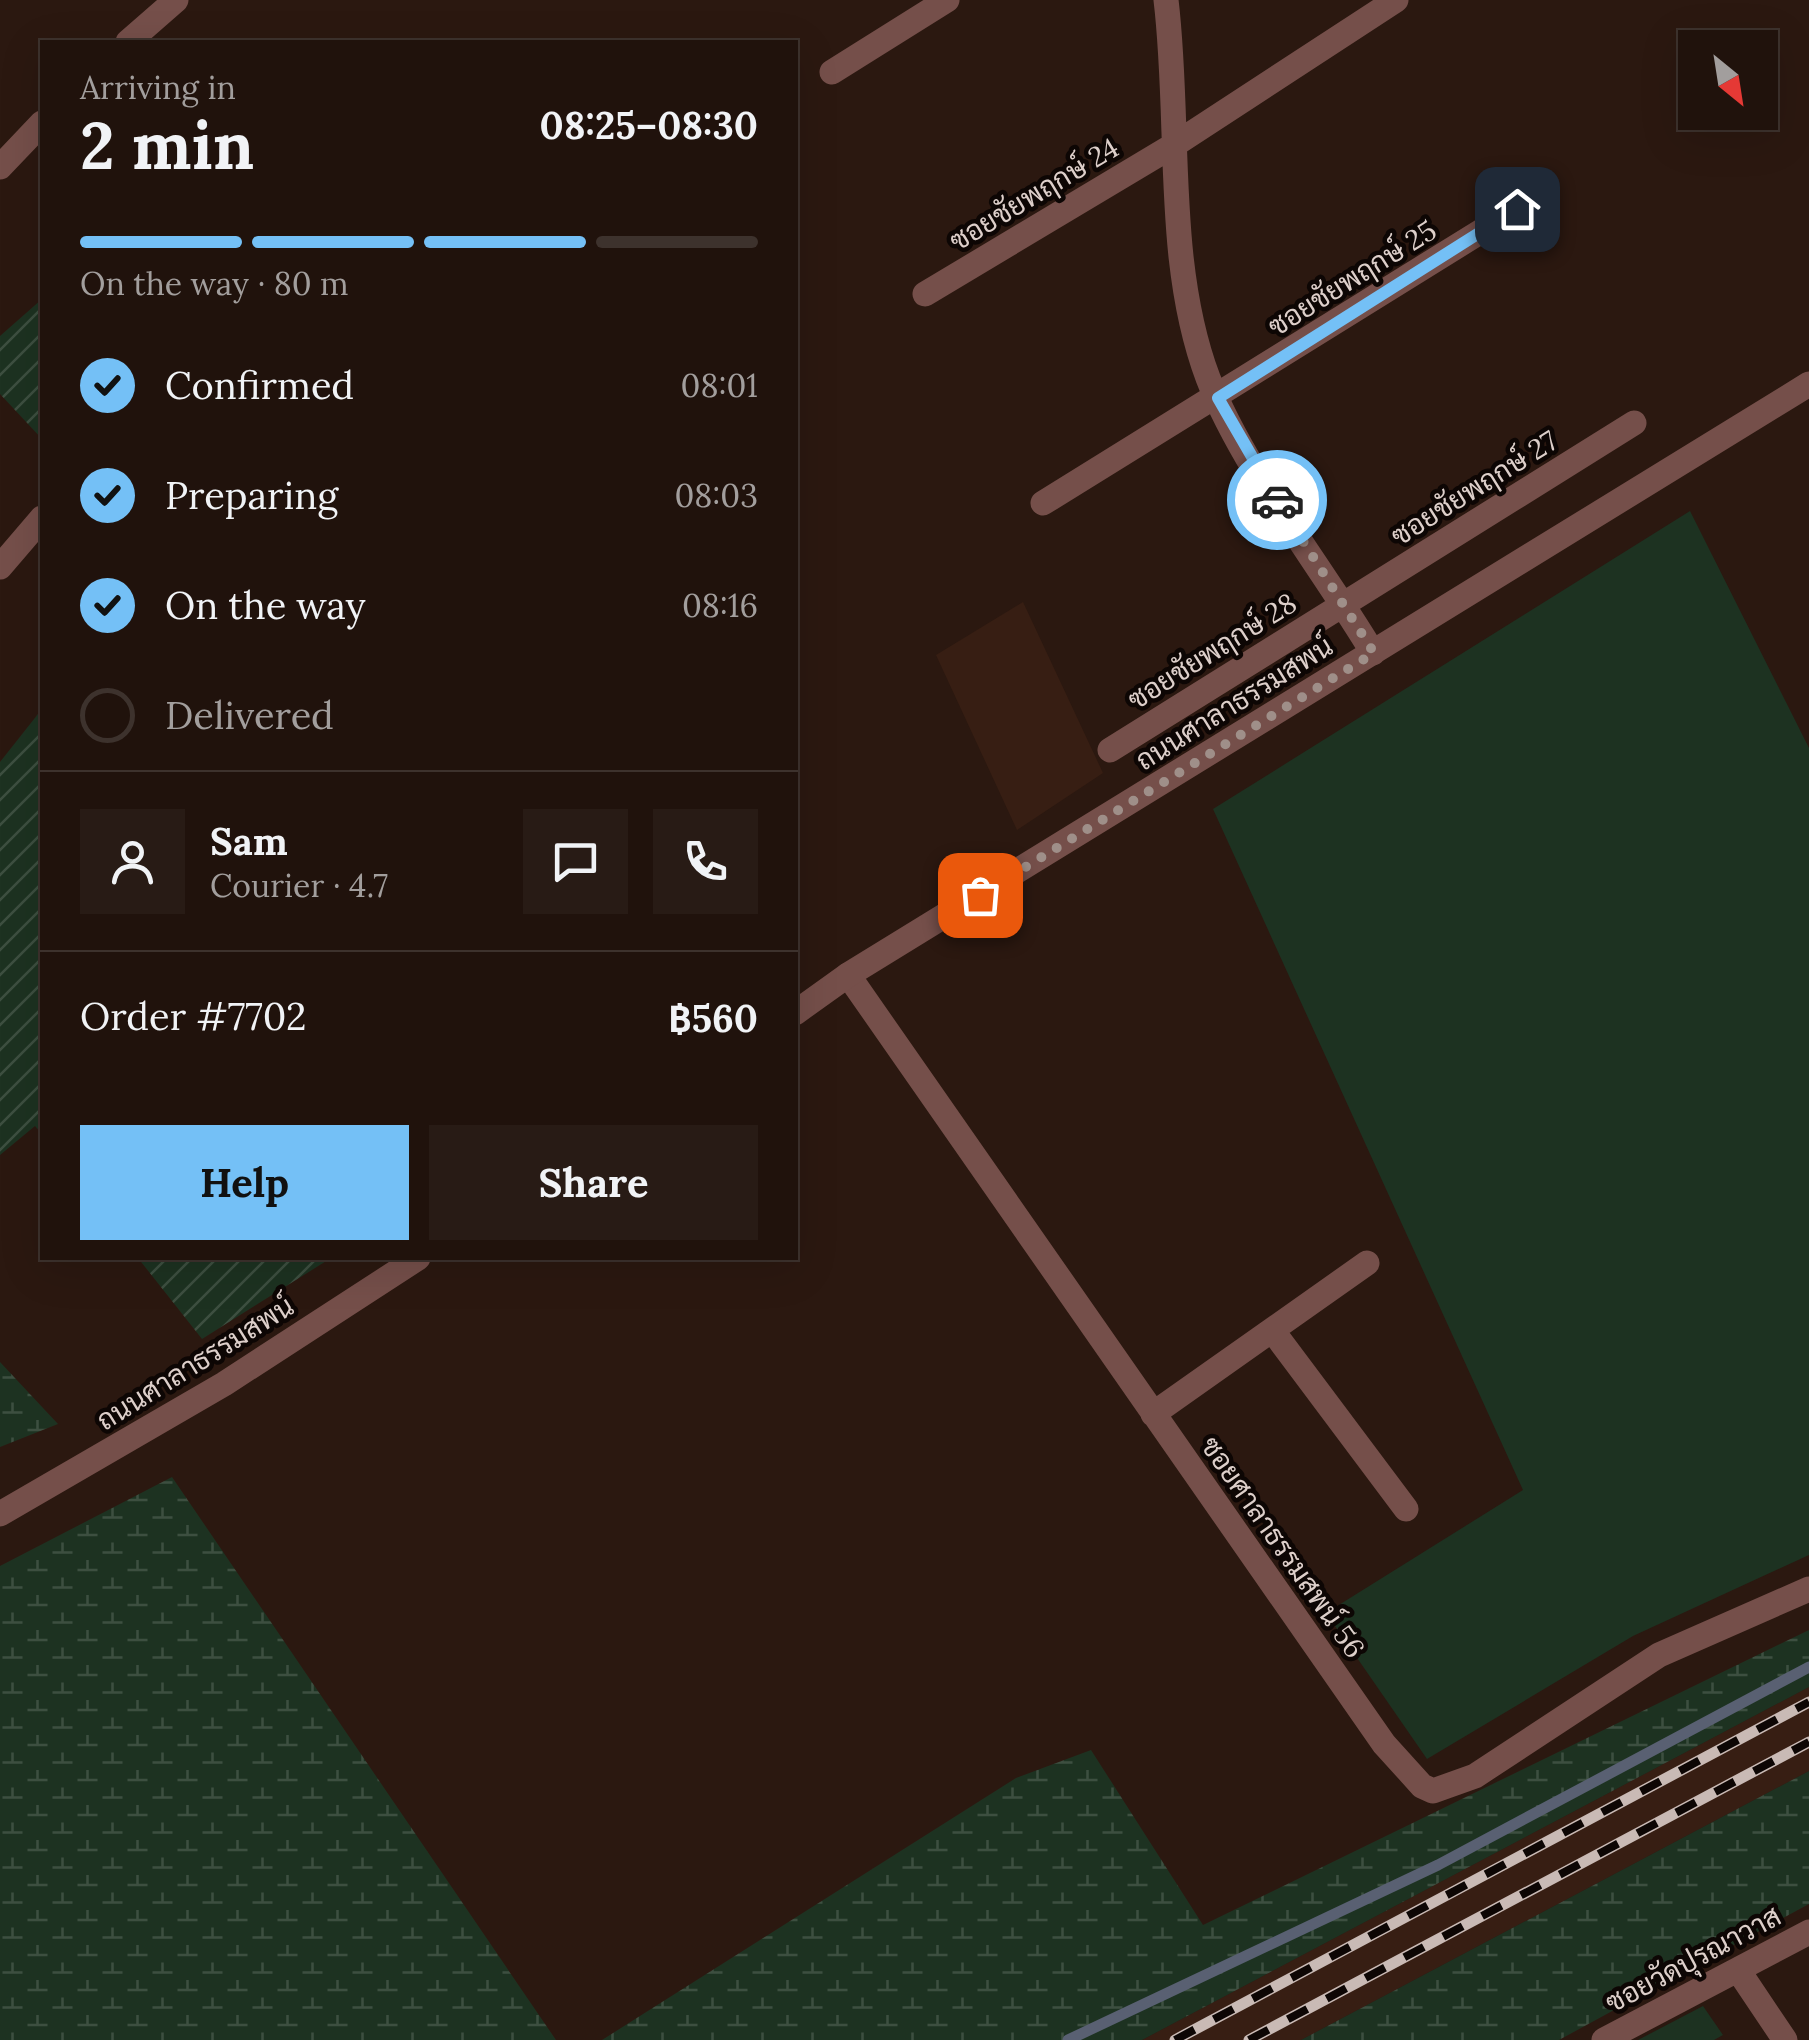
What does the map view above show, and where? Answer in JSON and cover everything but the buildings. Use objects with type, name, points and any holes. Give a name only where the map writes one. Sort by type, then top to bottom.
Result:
[{"type":"street","points":[[130,40],[176,0]]},
{"type":"street","points":[[832,72],[947,0]]},
{"type":"street","points":[[1166,0],[1175,192],[1192,317],[1218,398],[1374,653]]},
{"type":"street","name":"ซอยชัยพฤกษ์ 24","points":[[925,294],[1174,144],[1396,0]]},
{"type":"street","points":[[0,166],[40,125]]},
{"type":"street","name":"ซอยชัยพฤกษ์ 25","points":[[1043,502],[1218,398],[1517,209]]},
{"type":"street","name":"ถนนศาลาธรรมสพน์","points":[[798,1011],[848,976],[1809,384]]},
{"type":"street","name":"ซอยชัยพฤกษ์ 27","points":[[1345,604],[1634,423]]},
{"type":"street","points":[[0,567],[40,520]]},
{"type":"street","name":"ซอยชัยพฤกษ์ 28","points":[[1110,750],[1345,604]]},
{"type":"street","name":"ซอยศาลาธรรมสพน์ 56","points":[[848,976],[1384,1744],[1422,1786],[1434,1791],[1475,1776],[1659,1655],[1809,1589]]},
{"type":"street","name":"ถนนศาลาธรรมสพน์","points":[[0,1514],[224,1384],[415,1260]]},
{"type":"street","points":[[1153,1414],[1367,1263]]},
{"type":"street","points":[[1272,1330],[1406,1508]]},
{"type":"street","name":"ซอยวัดปุรณาวาส","points":[[1604,2040],[1809,1932]]},
{"type":"street","points":[[1738,1970],[1785,2040]]},
{"type":"shaded area","points":[[1023,602],[1103,773],[1017,830],[936,655]]},
{"type":"shaded area","points":[[1809,1687],[1809,1771],[1301,2040],[1142,2040]]},
{"type":"green space","points":[[40,301],[40,437],[0,394],[0,336]]},
{"type":"green space","points":[[1690,511],[1809,748],[1809,1555],[1633,1636],[1427,1759],[1326,1613],[1523,1490],[1213,809]]},
{"type":"green space","points":[[40,712],[40,1132],[35,1126],[0,1155],[0,762]]},
{"type":"green space","points":[[140,1260],[328,1260],[202,1339]]},
{"type":"green space","points":[[0,1362],[58,1424],[0,1447]]},
{"type":"green space","points":[[172,1477],[556,2040],[0,2040],[0,1566]]},
{"type":"green space","points":[[1809,1630],[1809,1687],[1142,2040],[602,2040],[1016,1778],[1091,1750],[1203,1925]]},
{"type":"green space","points":[[1809,1771],[1809,1904],[1559,2040],[1301,2040]]},
{"type":"green space","points":[[1703,2006],[1723,2035],[1714,2040],[1638,2040]]},
{"type":"waterway","points":[[1068,2040],[1438,1865],[1809,1667]]},
{"type":"railway","points":[[1175,2040],[1809,1702]]},
{"type":"railway","points":[[1249,2040],[1809,1742]]},
{"type":"way so far","points":[[980,895],[1374,653],[1277,500]]},
{"type":"route","points":[[1277,500],[1218,398],[1517,209]]}]
